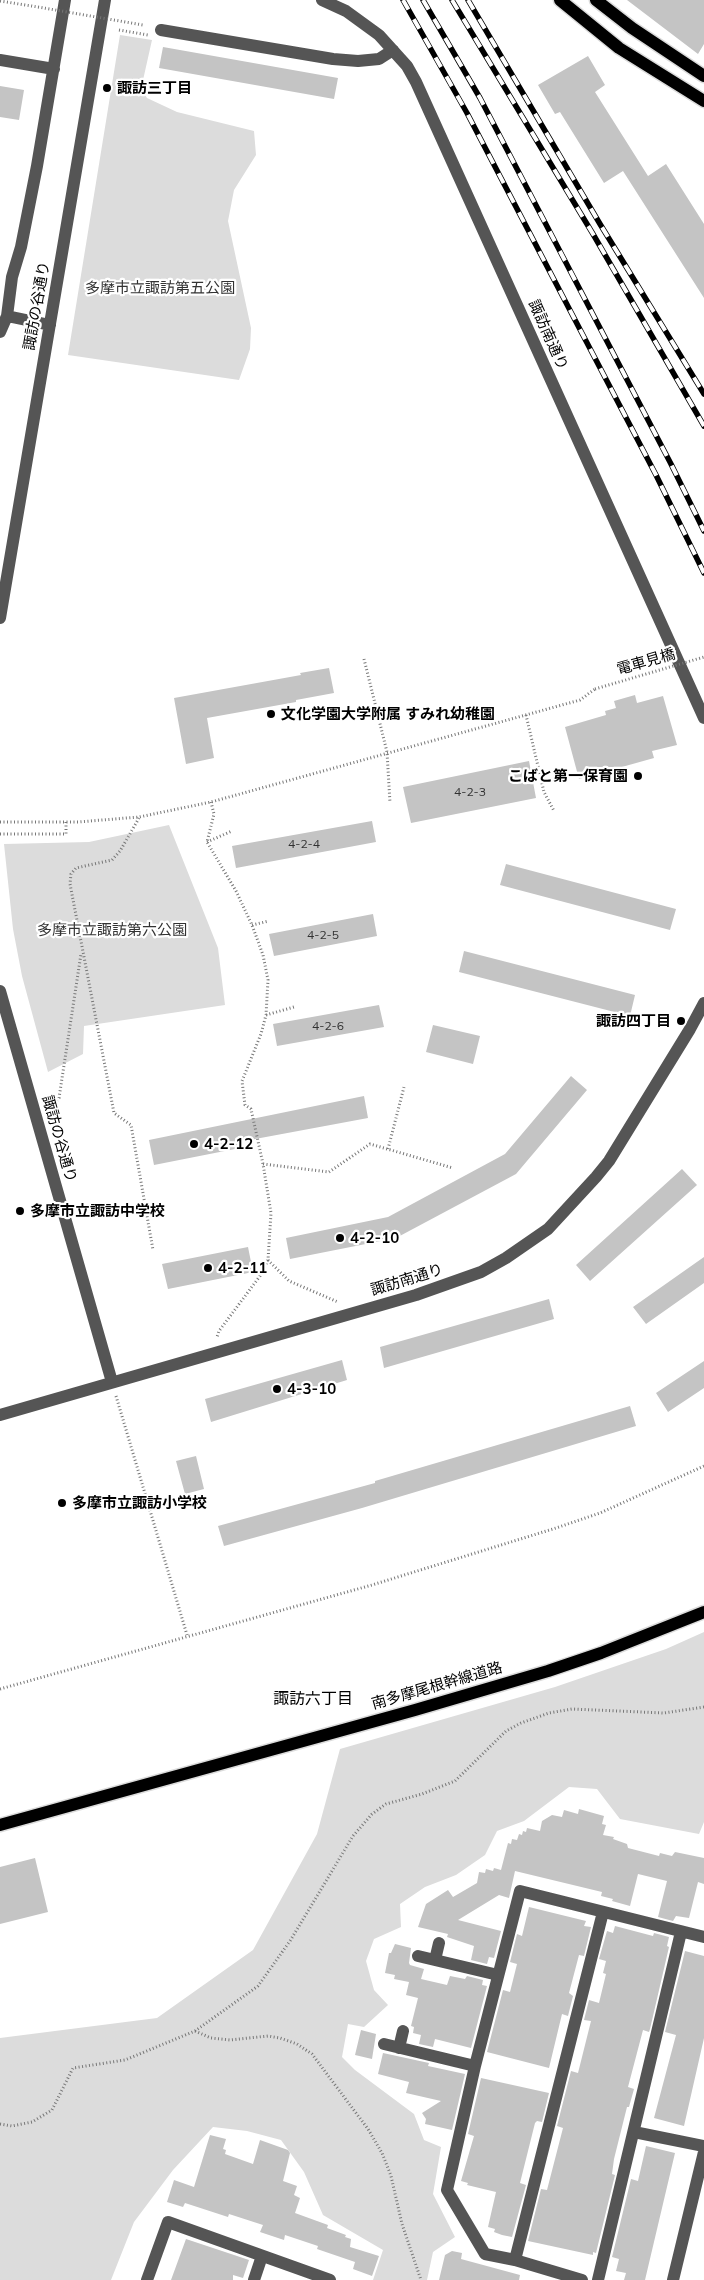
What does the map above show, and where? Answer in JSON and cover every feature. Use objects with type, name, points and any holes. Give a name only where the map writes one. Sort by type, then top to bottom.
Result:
[{"type":"main road","points":[[560,0],[619,48],[704,100]]},
{"type":"main road","points":[[596,0],[632,28],[704,76]]},
{"type":"main road","name":"南多摩尾根幹線道路","points":[[0,1825],[539,1674],[601,1653],[704,1612]]},
{"type":"street","points":[[0,332],[7,316],[12,277],[21,247],[66,0]]},
{"type":"street","name":"諏訪の谷通り","points":[[0,613],[105,0]]},
{"type":"street","name":"諏訪南通り","points":[[322,0],[346,6],[393,50],[407,66],[416,82],[704,718]]},
{"type":"street","points":[[156,33],[358,62],[379,59],[393,50]]},
{"type":"street","points":[[0,60],[54,69]]},
{"type":"street","points":[[7,316],[50,324]]},
{"type":"street","name":"諏訪の谷通り","points":[[0,990],[112,1382]]},
{"type":"street","name":"諏訪南通り","points":[[0,1415],[416,1295],[481,1272],[530,1243],[548,1229],[581,1196],[609,1161],[704,1003]]},
{"type":"street","points":[[582,2280],[515,2260],[485,2254],[447,2190],[475,2066],[520,1890],[704,1938]]},
{"type":"street","points":[[515,2260],[603,1912]]},
{"type":"street","points":[[598,2280],[681,1932]]},
{"type":"street","points":[[435,1960],[439,1943]]},
{"type":"street","points":[[418,1956],[498,1975]]},
{"type":"street","points":[[399,2048],[403,2031]]},
{"type":"street","points":[[384,2044],[475,2066]]},
{"type":"street","points":[[634,2132],[704,2146]]},
{"type":"street","points":[[673,2280],[704,2152]]},
{"type":"street","points":[[147,2280],[168,2222],[330,2280]]},
{"type":"street","points":[[254,2280],[262,2256]]},
{"type":"path","points":[[0,1],[143,25]]},
{"type":"path","points":[[119,30],[156,33]]},
{"type":"path","name":"電車見橋","points":[[0,822],[66,822],[139,817],[211,802],[580,700],[595,688],[704,657]]},
{"type":"path","points":[[364,659],[387,752],[390,803]]},
{"type":"path","points":[[526,715],[544,792],[554,812]]},
{"type":"path","points":[[211,802],[214,814],[207,842],[236,891],[252,925],[263,955],[268,980],[266,1015],[261,1034],[242,1081],[245,1105],[251,1109],[271,1213],[268,1260],[260,1276],[219,1331],[216,1340]]},
{"type":"path","points":[[139,817],[120,851],[112,860],[76,868],[71,874],[70,884],[114,1113],[131,1126],[153,1250]]},
{"type":"path","points":[[0,834],[66,834],[66,822]]},
{"type":"path","points":[[207,842],[232,831]]},
{"type":"path","points":[[252,925],[269,921]]},
{"type":"path","points":[[52,1106],[59,1098],[82,950]]},
{"type":"path","points":[[266,1015],[294,1007]]},
{"type":"path","points":[[388,1150],[404,1087]]},
{"type":"path","points":[[263,1164],[329,1172],[370,1144],[453,1168]]},
{"type":"path","points":[[268,1260],[289,1281],[338,1300],[342,1316]]},
{"type":"path","points":[[112,1382],[187,1635]]},
{"type":"path","points":[[0,1689],[187,1635],[372,1585],[556,1528],[600,1512],[704,1466]]},
{"type":"path","points":[[0,2124],[12,2126],[32,2122],[52,2110],[72,2068],[125,2060],[195,2031],[258,1986],[290,1941],[353,1836],[372,1814],[386,1804],[422,1794],[456,1781],[506,1731],[521,1723],[549,1713],[572,1709],[664,1713],[704,1707]]},
{"type":"path","points":[[195,2031],[210,2038],[230,2040],[268,2036],[280,2038],[297,2044],[312,2054],[368,2129],[382,2153],[391,2176],[402,2224],[421,2280]]},
{"type":"green space","name":"多摩市立諏訪第五公園","points":[[120,35],[152,40],[141,89],[147,98],[177,112],[254,131],[256,155],[234,190],[228,221],[251,328],[250,349],[239,380],[68,355]]},
{"type":"green space","name":"多摩市立諏訪第六公園","points":[[169,825],[218,948],[225,1005],[84,1026],[83,1054],[48,1072],[22,976],[13,929],[4,844],[89,842]]},
{"type":"green space","points":[[704,1632],[704,1822],[699,1834],[620,1819],[597,1789],[569,1787],[524,1821],[497,1831],[485,1855],[456,1875],[425,1887],[400,1904],[401,1927],[374,1939],[366,1961],[374,1990],[388,2005],[364,2027],[348,2024],[342,2057],[355,2070],[414,2114],[424,2140],[441,2147],[433,2194],[455,2237],[433,2252],[427,2280],[373,2280],[383,2250],[323,2215],[304,2172],[281,2140],[247,2131],[213,2127],[173,2170],[134,2222],[111,2280],[0,2280],[0,2038],[157,2018],[253,1950],[317,1834],[340,1749],[555,1687],[666,1649]]},
{"type":"building","points":[[627,0],[704,0],[704,44],[698,54]]},
{"type":"building","points":[[163,47],[338,78],[334,99],[159,68]]},
{"type":"building","points":[[588,56],[605,85],[595,92],[648,176],[666,164],[704,224],[704,298],[623,171],[604,183],[560,112],[555,114],[538,85]]},
{"type":"building","points":[[0,86],[24,90],[19,120],[0,117]]},
{"type":"building","points":[[329,668],[334,693],[207,718],[214,758],[186,764],[174,698],[301,675],[300,673]]},
{"type":"building","points":[[635,695],[637,703],[663,696],[677,745],[652,751],[654,758],[579,779],[565,727],[606,715],[605,711],[616,708],[614,701]]},
{"type":"building","points":[[529,761],[536,798],[411,823],[403,787]]},
{"type":"building","points":[[372,821],[376,842],[236,868],[232,846]]},
{"type":"building","points":[[506,864],[676,909],[670,930],[500,885]]},
{"type":"building","points":[[373,914],[377,936],[274,956],[269,934]]},
{"type":"building","points":[[464,951],[635,995],[630,1016],[459,972]]},
{"type":"building","points":[[379,1005],[384,1027],[277,1046],[273,1024]]},
{"type":"building","points":[[433,1025],[480,1036],[473,1064],[426,1052]]},
{"type":"building","points":[[571,1076],[587,1090],[516,1174],[396,1238],[290,1259],[286,1238],[388,1217],[505,1154]]},
{"type":"building","points":[[364,1096],[368,1118],[239,1142],[240,1148],[154,1165],[149,1140]]},
{"type":"building","points":[[682,1169],[697,1185],[590,1281],[576,1265]]},
{"type":"building","name":"4-2-11","points":[[248,1247],[253,1272],[168,1289],[162,1264]]},
{"type":"building","points":[[704,1257],[704,1283],[646,1324],[633,1307]]},
{"type":"building","points":[[549,1299],[554,1319],[384,1368],[380,1347]]},
{"type":"building","name":"4-3-10","points":[[342,1360],[347,1380],[211,1422],[205,1399]]},
{"type":"building","points":[[704,1361],[704,1388],[668,1412],[656,1393]]},
{"type":"building","points":[[630,1406],[636,1426],[362,1508],[224,1546],[218,1526],[375,1483],[375,1481]]},
{"type":"building","points":[[196,1456],[204,1489],[185,1494],[176,1461]]},
{"type":"building","points":[[579,1809],[604,1816],[602,1824],[606,1825],[603,1835],[614,1837],[613,1839],[627,1844],[628,1848],[659,1856],[660,1853],[672,1856],[675,1852],[704,1858],[704,1884],[698,1882],[689,1918],[676,1916],[673,1921],[658,1917],[667,1881],[638,1874],[630,1906],[601,1896],[602,1892],[515,1871],[509,1898],[499,1895],[458,1920],[501,1931],[494,1958],[489,1957],[487,1964],[471,1960],[474,1946],[447,1937],[448,1934],[418,1927],[426,1904],[448,1890],[453,1897],[477,1883],[479,1872],[485,1873],[486,1869],[493,1871],[494,1868],[501,1870],[508,1843],[511,1844],[512,1839],[517,1840],[519,1834],[522,1835],[523,1831],[526,1832],[527,1828],[540,1831],[542,1821],[552,1815],[562,1817],[564,1810],[578,1814]]},
{"type":"building","points":[[35,1858],[48,1912],[0,1924],[0,1867]]},
{"type":"building","points":[[529,1907],[586,1921],[584,1926],[591,1927],[584,1956],[579,1955],[569,1993],[573,1996],[568,2016],[562,2014],[549,2068],[487,2052],[503,1990],[510,1992],[517,1964],[510,1962],[517,1934],[522,1936]]},
{"type":"building","points":[[615,1926],[653,1936],[654,1933],[669,1937],[667,1946],[669,1947],[650,2029],[649,2032],[643,2030],[628,2087],[634,2089],[629,2107],[627,2107],[614,2159],[612,2174],[615,2175],[596,2253],[593,2252],[593,2255],[528,2241],[541,2189],[547,2190],[563,2128],[557,2126],[571,2071],[578,2073],[591,2021],[584,2020],[589,2000],[599,2003],[606,1974],[603,1973],[606,1961],[599,1959],[607,1931],[613,1933]]},
{"type":"building","points":[[395,1944],[411,1948],[409,1963],[424,1969],[421,1979],[447,1985],[450,1976],[465,1979],[467,1976],[483,1980],[482,1985],[487,1986],[471,2048],[435,2039],[433,2047],[419,2044],[421,2035],[413,2033],[414,2027],[411,2026],[418,1998],[406,1995],[409,1982],[394,1979],[395,1975],[385,1973],[389,1953],[391,1953]]},
{"type":"building","points":[[685,1951],[704,1956],[704,2038],[684,2126],[654,2118],[676,2035],[665,2032]]},
{"type":"building","points":[[361,2030],[376,2034],[372,2059],[355,2055]]},
{"type":"building","points":[[383,2053],[429,2063],[428,2066],[465,2074],[452,2130],[425,2124],[426,2119],[422,2113],[441,2101],[406,2093],[409,2082],[378,2074]]},
{"type":"building","points":[[481,2078],[549,2093],[542,2122],[537,2121],[535,2123],[520,2183],[526,2185],[512,2237],[494,2232],[495,2229],[488,2227],[496,2192],[467,2185],[468,2183],[461,2181],[474,2136],[468,2134]]},
{"type":"building","points":[[210,2135],[226,2139],[223,2149],[226,2150],[225,2154],[253,2164],[260,2140],[288,2150],[290,2153],[283,2181],[297,2186],[294,2195],[300,2198],[295,2213],[328,2225],[327,2228],[346,2235],[345,2237],[351,2239],[350,2247],[379,2256],[372,2276],[353,2269],[355,2262],[317,2249],[318,2246],[285,2235],[284,2240],[260,2232],[263,2225],[229,2214],[228,2217],[185,2203],[183,2207],[167,2202],[174,2180],[194,2187]]},
{"type":"building","points":[[646,2146],[675,2153],[645,2280],[624,2280],[626,2273],[616,2271],[619,2259],[612,2257],[631,2179],[638,2181]]},
{"type":"building","points":[[186,2239],[249,2260],[243,2278],[233,2275],[233,2280],[171,2280]]},
{"type":"building","points":[[452,2251],[462,2253],[461,2259],[520,2275],[519,2280],[439,2280],[445,2255]]},
{"type":"railway","points":[[403,0],[467,113],[656,475],[704,573]]},
{"type":"railway","points":[[423,0],[480,98],[704,531]]},
{"type":"railway","points":[[452,0],[593,234],[704,426]]},
{"type":"railway","points":[[468,0],[600,224],[704,394]]},
{"type":"place","name":"諏訪三丁目","points":[[107,88]]},
{"type":"place","name":"文化学園大学附属 すみれ幼稚園","points":[[271,714]]},
{"type":"place","name":"こばと第一保育園","points":[[638,776]]},
{"type":"place","name":"諏訪四丁目","points":[[681,1021]]},
{"type":"place","name":"4-2-12","points":[[194,1144]]},
{"type":"place","name":"多摩市立諏訪中学校","points":[[20,1211]]},
{"type":"place","name":"4-2-10","points":[[340,1238]]},
{"type":"place","name":"4-2-11","points":[[208,1268]]},
{"type":"place","name":"4-3-10","points":[[277,1389]]},
{"type":"place","name":"多摩市立諏訪小学校","points":[[62,1503]]},
{"type":"district","name":"諏訪六丁目","points":[[313,1699]]}]
